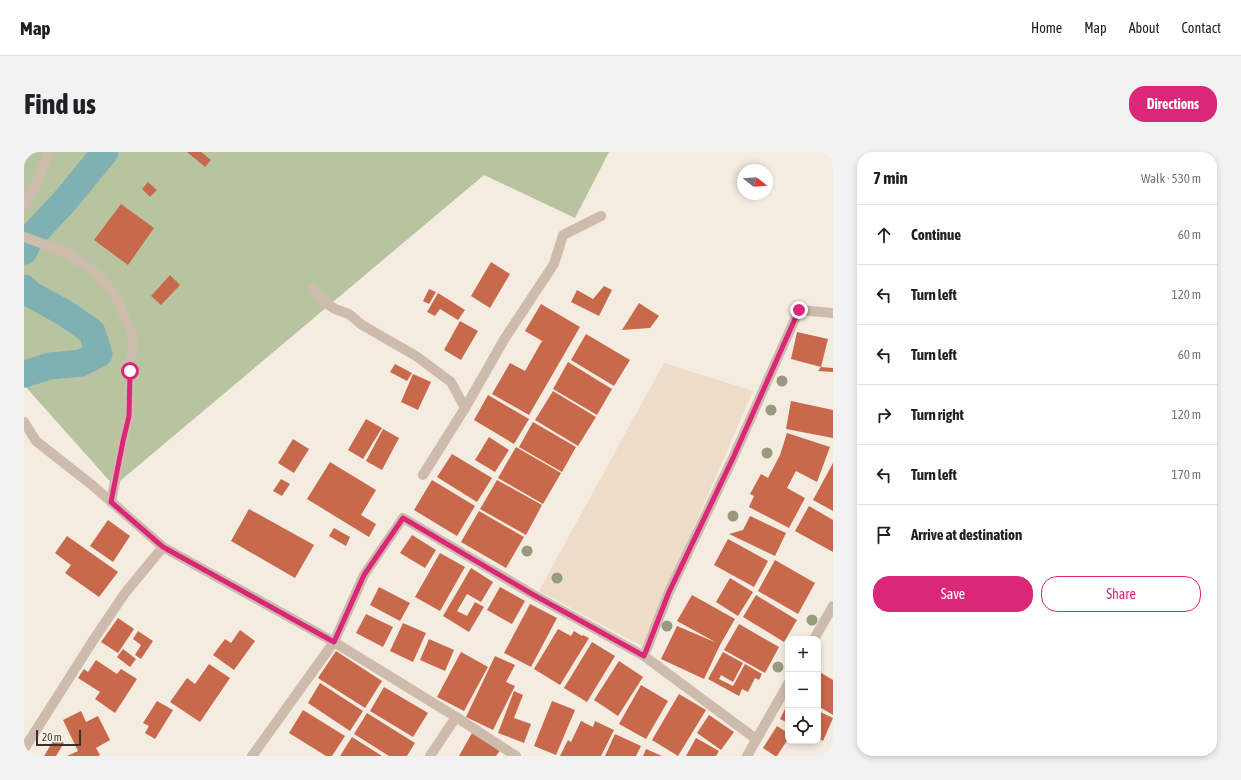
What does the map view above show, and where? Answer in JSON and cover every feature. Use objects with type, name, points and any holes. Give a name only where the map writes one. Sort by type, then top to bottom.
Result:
[{"type":"street","points":[[24,206],[37,182],[49,152]]},
{"type":"street","points":[[423,475],[465,408],[505,338],[554,264],[563,234],[601,216]]},
{"type":"street","points":[[24,237],[63,250],[93,270],[115,295],[132,333],[129,416],[111,502]]},
{"type":"street","points":[[313,288],[324,302],[335,309],[349,314],[367,328],[416,356],[451,382],[465,408]]},
{"type":"street","points":[[644,656],[669,592],[733,458],[799,310],[833,313]]},
{"type":"street","points":[[24,422],[36,441],[111,502],[163,547],[334,642],[456,717],[516,756]]},
{"type":"street","points":[[252,756],[334,642],[364,575],[403,518],[532,594],[644,656],[756,739]]},
{"type":"street","points":[[24,749],[120,600],[163,547]]},
{"type":"street","points":[[816,636],[833,606]]},
{"type":"street","points":[[747,756],[785,689]]},
{"type":"street","points":[[430,756],[456,717]]},
{"type":"green space","points":[[24,152],[609,152],[575,218],[484,175],[114,486],[24,385]]},
{"type":"shaded area","points":[[664,363],[753,391],[642,646],[539,591]]},
{"type":"building","points":[[187,152],[201,152],[211,160],[205,167]]},
{"type":"building","points":[[148,182],[157,190],[150,197],[142,189]]},
{"type":"building","points":[[121,204],[154,228],[128,265],[94,240]]},
{"type":"building","points":[[491,262],[510,274],[490,308],[471,296]]},
{"type":"building","points":[[170,275],[180,285],[161,305],[151,296]]},
{"type":"building","points":[[604,286],[612,290],[599,316],[571,302],[577,290],[593,299]]},
{"type":"building","points":[[429,289],[436,292],[429,304],[423,301]]},
{"type":"building","points":[[438,293],[465,310],[458,320],[440,309],[435,316],[427,312]]},
{"type":"building","points":[[639,303],[659,316],[650,328],[622,330]]},
{"type":"building","points":[[541,304],[580,327],[529,415],[492,394],[510,363],[525,371],[542,341],[549,345],[525,331]]},
{"type":"building","points":[[460,321],[478,331],[461,360],[444,350]]},
{"type":"building","points":[[797,332],[828,339],[821,367],[791,359]]},
{"type":"building","points":[[586,334],[630,360],[614,386],[571,360]]},
{"type":"building","points":[[568,362],[612,389],[597,415],[553,389]]},
{"type":"building","points":[[395,364],[412,373],[407,381],[390,372]]},
{"type":"building","points":[[821,367],[833,368],[833,372],[818,371]]},
{"type":"building","points":[[413,374],[431,382],[418,410],[401,402]]},
{"type":"building","points":[[553,391],[596,417],[578,446],[535,420]]},
{"type":"building","points":[[488,395],[529,419],[514,444],[474,420]]},
{"type":"building","points":[[791,401],[833,410],[833,438],[786,429]]},
{"type":"building","points":[[366,419],[382,428],[363,459],[348,450]]},
{"type":"building","points":[[533,422],[576,447],[562,472],[519,447]]},
{"type":"building","points":[[383,429],[399,438],[382,470],[366,461]]},
{"type":"building","points":[[787,433],[830,447],[817,482],[796,471],[787,488],[805,498],[789,528],[749,507],[754,496],[750,494],[761,474],[768,478],[780,455]]},
{"type":"building","points":[[489,437],[509,450],[495,472],[475,460]]},
{"type":"building","points":[[293,439],[309,449],[294,473],[278,463]]},
{"type":"building","points":[[516,447],[561,473],[543,504],[498,478]]},
{"type":"building","points":[[452,454],[492,478],[477,502],[437,477]]},
{"type":"building","points":[[330,462],[376,490],[361,515],[376,524],[369,537],[307,499]]},
{"type":"building","points":[[833,463],[833,511],[813,500]]},
{"type":"building","points":[[281,479],[290,484],[282,496],[273,491]]},
{"type":"building","points":[[432,480],[475,506],[457,536],[414,510]]},
{"type":"building","points":[[497,480],[542,505],[526,535],[480,509]]},
{"type":"building","points":[[809,506],[833,520],[833,552],[795,531]]},
{"type":"building","points":[[249,509],[314,545],[295,578],[231,541]]},
{"type":"building","points":[[479,511],[524,537],[506,568],[461,542]]},
{"type":"building","points":[[750,516],[786,533],[775,556],[729,534],[743,530]]},
{"type":"building","points":[[108,520],[130,536],[113,562],[90,546]]},
{"type":"building","points":[[334,528],[350,537],[346,546],[329,536]]},
{"type":"building","points":[[412,535],[436,550],[425,568],[400,553]]},
{"type":"building","points":[[67,536],[118,572],[99,597],[65,573],[71,565],[55,553]]},
{"type":"building","points":[[728,539],[768,561],[754,587],[714,565]]},
{"type":"building","points":[[440,553],[465,567],[440,611],[415,597]]},
{"type":"building","points":[[775,560],[815,583],[798,614],[758,591]]},
{"type":"building","points":[[471,568],[493,582],[481,602],[467,594],[457,611],[467,616],[475,602],[484,607],[469,632],[443,616]]},
{"type":"building","points":[[730,578],[753,592],[738,616],[716,602]]},
{"type":"building","points":[[379,587],[410,603],[400,621],[370,605]]},
{"type":"building","points":[[500,587],[525,601],[512,624],[487,610]]},
{"type":"building","points":[[692,595],[735,619],[720,645],[704,679],[661,659],[677,626],[717,643],[677,621]]},
{"type":"building","points":[[756,595],[797,620],[788,636],[785,636],[784,642],[743,617]]},
{"type":"building","points":[[530,604],[557,618],[531,667],[504,653]]},
{"type":"building","points":[[366,614],[393,627],[383,647],[356,633]]},
{"type":"building","points":[[118,618],[134,629],[118,653],[101,642]]},
{"type":"building","points":[[403,623],[426,633],[413,662],[390,651]]},
{"type":"building","points":[[739,624],[779,647],[765,673],[724,650]]},
{"type":"building","points":[[558,629],[571,636],[574,631],[589,638],[560,685],[534,669]]},
{"type":"building","points":[[240,630],[255,641],[234,670],[213,655],[225,639],[231,643]]},
{"type":"building","points":[[138,631],[153,641],[141,659],[135,655],[141,645],[133,639]]},
{"type":"building","points":[[429,639],[454,650],[445,671],[420,660]]},
{"type":"building","points":[[592,642],[615,656],[587,702],[564,688]]},
{"type":"building","points":[[123,649],[136,659],[130,667],[117,657]]},
{"type":"building","points":[[336,651],[382,681],[365,708],[318,678]]},
{"type":"building","points":[[461,652],[488,667],[464,711],[437,697]]},
{"type":"building","points":[[723,652],[743,663],[733,682],[721,675],[719,679],[733,686],[745,664],[762,674],[759,680],[755,678],[748,692],[742,689],[739,696],[708,679]]},
{"type":"building","points":[[495,656],[515,665],[506,682],[515,686],[493,730],[466,717]]},
{"type":"building","points":[[96,660],[117,674],[121,669],[137,679],[115,713],[95,699],[100,692],[78,678],[84,669],[88,672]]},
{"type":"building","points":[[619,661],[643,677],[618,716],[594,700]]},
{"type":"building","points":[[209,664],[230,678],[200,722],[170,702],[187,678],[195,684]]},
{"type":"building","points":[[821,673],[833,680],[833,715],[821,708]]},
{"type":"building","points":[[320,683],[363,711],[350,731],[308,703]]},
{"type":"building","points":[[641,685],[668,701],[646,739],[619,724]]},
{"type":"building","points":[[384,687],[428,713],[413,737],[370,711]]},
{"type":"building","points":[[514,691],[523,695],[514,718],[531,724],[524,743],[498,733]]},
{"type":"building","points":[[679,694],[706,710],[678,756],[652,740]]},
{"type":"building","points":[[157,701],[173,710],[155,739],[145,733],[149,726],[143,723]]},
{"type":"building","points":[[552,701],[575,710],[556,755],[534,746]]},
{"type":"building","points":[[785,709],[785,722],[780,719]]},
{"type":"building","points":[[303,710],[345,736],[332,756],[326,756],[289,733]]},
{"type":"building","points":[[81,711],[86,722],[98,716],[110,740],[96,748],[100,755],[98,756],[67,756],[78,751],[63,720]]},
{"type":"building","points":[[821,712],[833,718],[823,741],[821,740]]},
{"type":"building","points":[[367,713],[415,743],[407,756],[389,756],[354,734]]},
{"type":"building","points":[[709,715],[734,732],[721,750],[697,733]]},
{"type":"building","points":[[581,721],[593,727],[595,721],[614,730],[601,756],[560,756],[568,740],[571,742]]},
{"type":"building","points":[[777,726],[785,731],[785,744],[777,756],[763,748]]},
{"type":"building","points":[[472,733],[501,749],[496,756],[459,756]]},
{"type":"building","points":[[615,734],[641,746],[636,756],[605,756]]},
{"type":"building","points":[[352,737],[382,756],[340,756]]},
{"type":"building","points":[[55,738],[64,743],[56,756],[44,756]]},
{"type":"building","points":[[696,738],[719,751],[716,756],[686,756]]},
{"type":"building","points":[[646,749],[662,756],[643,756]]},
{"type":"waterway","points":[[24,251],[30,238],[64,202],[105,152]]},
{"type":"waterway","points":[[24,288],[30,294],[65,313],[92,332],[99,354],[81,363],[50,366],[24,374]]},
{"type":"route","points":[[130,371],[129,416],[111,502],[163,547],[334,642],[364,575],[403,518],[532,594],[644,656],[669,592],[733,458],[799,310]]}]
